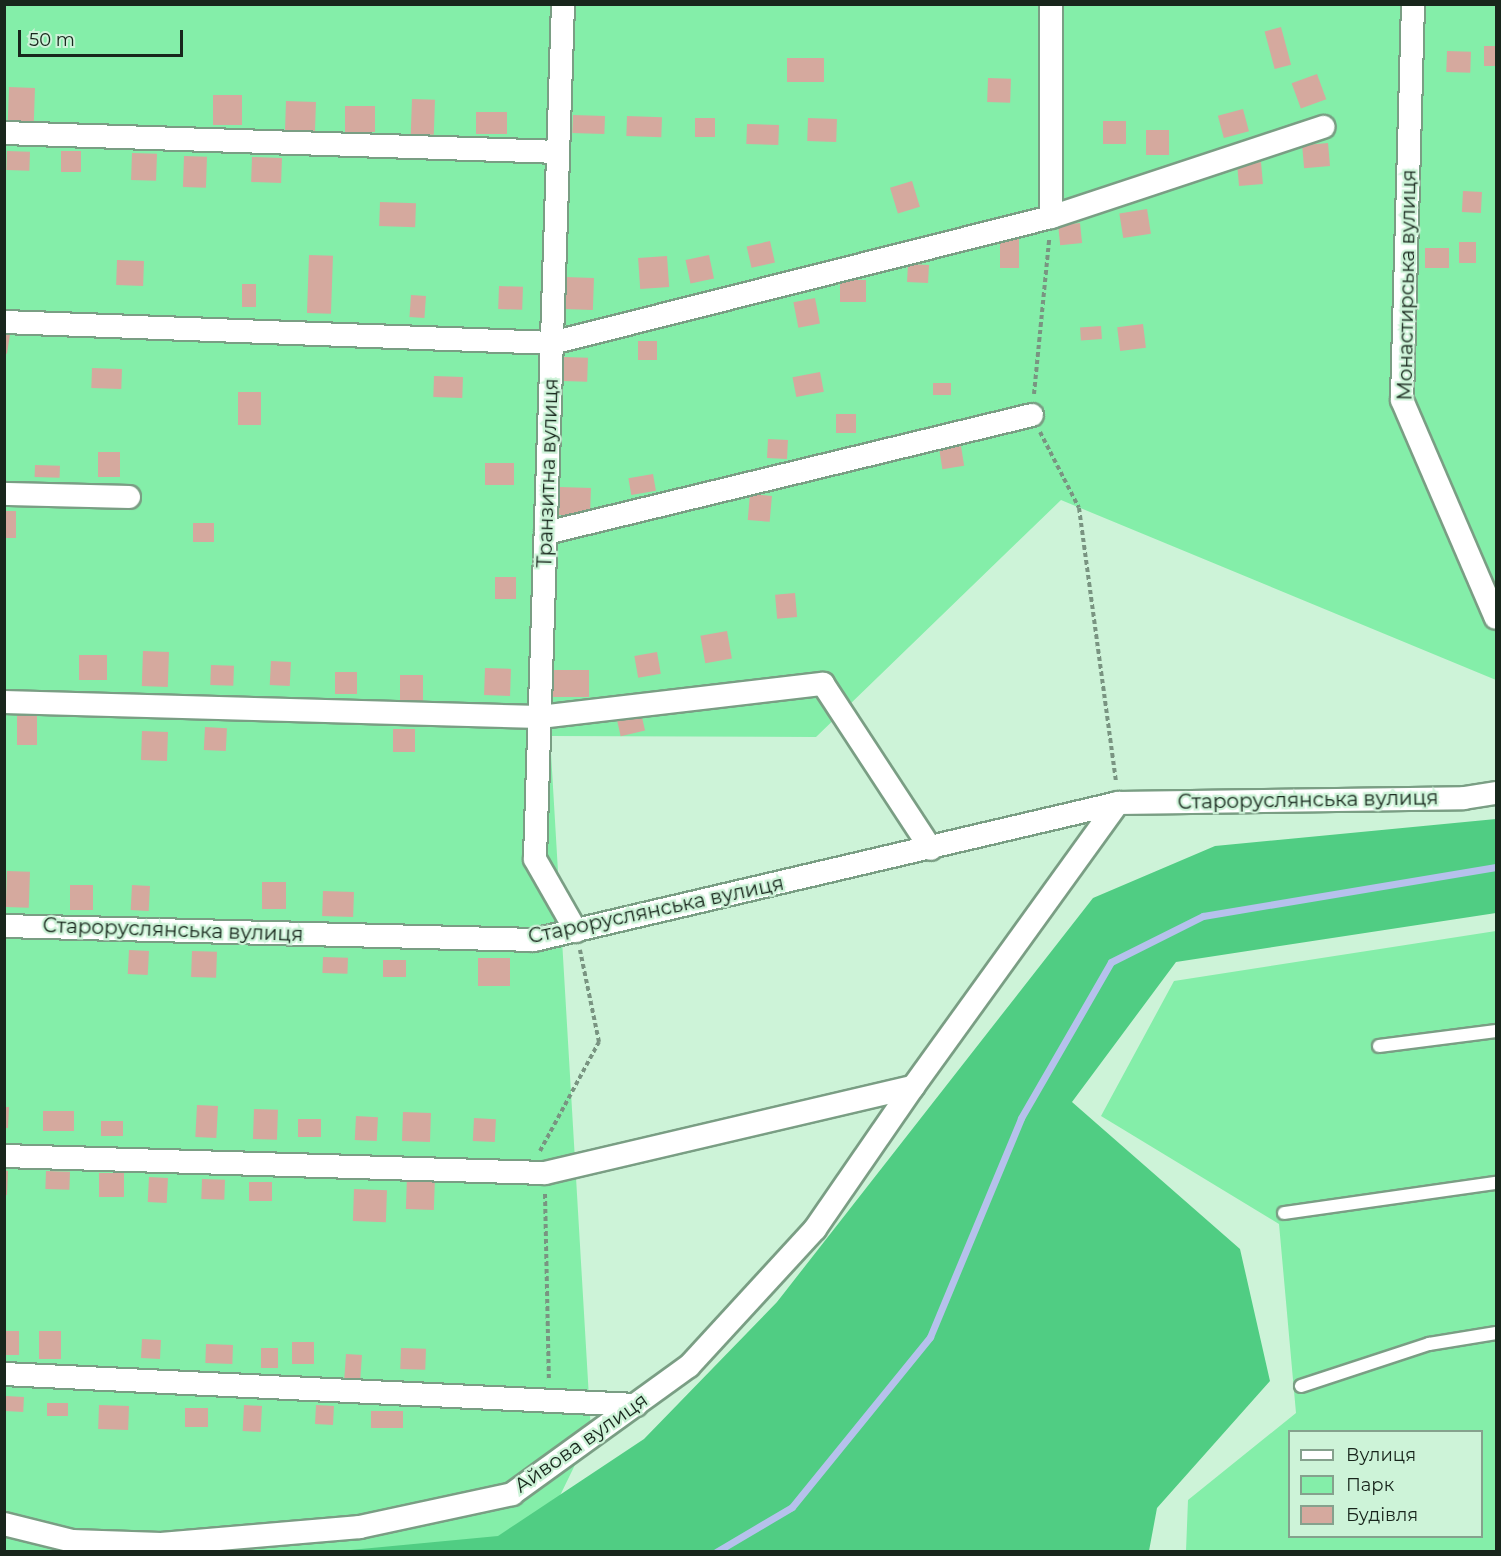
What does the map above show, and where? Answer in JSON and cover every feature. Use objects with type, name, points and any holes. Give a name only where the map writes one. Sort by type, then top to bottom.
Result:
[{"type":"street","name":"Транзитна вулиця","points":[[563,4],[536,859],[576,931]]},
{"type":"street","points":[[1051,4],[1051,217]]},
{"type":"street","name":"Монастирська вулиця","points":[[1413,4],[1402,400],[1497,618]]},
{"type":"street","points":[[4,322],[552,343],[1051,217],[1323,127]]},
{"type":"street","points":[[4,133],[558,152]]},
{"type":"street","points":[[546,533],[1032,415]]},
{"type":"street","points":[[4,494],[129,497]]},
{"type":"street","points":[[4,702],[540,717],[823,684],[930,849]]},
{"type":"street","name":"Староруслянська вулиця","points":[[4,926],[534,940],[930,849],[1118,803],[1464,798],[1497,793]]},
{"type":"street","points":[[4,1156],[537,1173],[913,1087],[1118,803]]},
{"type":"street","name":"Айвова вулиця","points":[[4,1524],[72,1541],[161,1544],[360,1527],[512,1494],[689,1366],[815,1229],[913,1087]]},
{"type":"street","points":[[4,1374],[636,1405]]},
{"type":"lane","points":[[1379,1046],[1497,1031]]},
{"type":"lane","points":[[1284,1213],[1497,1183]]},
{"type":"lane","points":[[1301,1386],[1430,1344],[1497,1333]]},
{"type":"path","points":[[1051,217],[1032,415],[1079,508],[1118,803]]},
{"type":"path","points":[[549,1400],[537,1173],[599,1042],[576,931]]},
{"type":"green space","points":[[5,5],[1496,5],[1496,680],[1061,500],[816,737],[550,736],[591,1432],[533,1551],[5,1552]]},
{"type":"green space","points":[[1496,819],[1496,913],[1176,962],[1072,1102],[1240,1249],[1270,1381],[1157,1508],[1149,1551],[340,1551],[498,1536],[644,1439],[777,1302],[1093,898],[1215,846]]},
{"type":"green space","points":[[1496,931],[1496,1551],[1186,1551],[1188,1500],[1296,1413],[1279,1224],[1101,1116],[1174,981]]},
{"type":"building","points":[[1281,27],[1291,65],[1275,69],[1265,31]]},
{"type":"building","points":[[1484,46],[1496,46],[1496,66],[1484,66]]},
{"type":"building","points":[[1447,51],[1471,52],[1470,73],[1446,72]]},
{"type":"building","points":[[787,58],[824,58],[824,82],[787,82]]},
{"type":"building","points":[[1317,74],[1326,99],[1301,109],[1292,83]]},
{"type":"building","points":[[988,78],[1011,79],[1010,103],[987,102]]},
{"type":"building","points":[[9,87],[35,88],[34,123],[8,122]]},
{"type":"building","points":[[213,95],[242,95],[242,125],[213,125]]},
{"type":"building","points":[[412,99],[435,100],[434,135],[411,134]]},
{"type":"building","points":[[286,101],[316,102],[315,131],[285,130]]},
{"type":"building","points":[[345,106],[375,106],[375,132],[345,132]]},
{"type":"building","points":[[1243,109],[1249,131],[1224,138],[1218,116]]},
{"type":"building","points":[[476,112],[507,112],[507,134],[476,134]]},
{"type":"building","points":[[573,115],[605,116],[604,134],[572,133]]},
{"type":"building","points":[[627,116],[662,117],[661,137],[626,136]]},
{"type":"building","points":[[695,118],[715,118],[715,137],[695,137]]},
{"type":"building","points":[[808,118],[837,119],[836,142],[807,141]]},
{"type":"building","points":[[1103,121],[1126,121],[1126,144],[1103,144]]},
{"type":"building","points":[[747,124],[779,125],[778,145],[746,144]]},
{"type":"building","points":[[1146,130],[1169,130],[1169,155],[1146,155]]},
{"type":"building","points":[[1328,143],[1330,166],[1304,168],[1302,145]]},
{"type":"building","points":[[7,151],[30,152],[29,171],[6,170]]},
{"type":"building","points":[[61,151],[81,151],[81,172],[61,172]]},
{"type":"building","points":[[132,153],[157,154],[156,181],[131,180]]},
{"type":"building","points":[[184,156],[207,157],[206,188],[183,187]]},
{"type":"building","points":[[252,157],[282,158],[281,183],[251,182]]},
{"type":"building","points":[[1261,162],[1263,184],[1239,186],[1237,164]]},
{"type":"building","points":[[912,181],[920,207],[898,214],[890,188]]},
{"type":"building","points":[[1463,191],[1482,192],[1481,213],[1462,212]]},
{"type":"building","points":[[380,202],[416,203],[415,227],[379,226]]},
{"type":"building","points":[[1147,209],[1151,234],[1123,238],[1119,213]]},
{"type":"building","points":[[1080,223],[1082,243],[1060,245],[1058,225]]},
{"type":"building","points":[[1000,239],[1019,239],[1019,268],[1000,268]]},
{"type":"building","points":[[770,241],[775,262],[752,268],[747,246]]},
{"type":"building","points":[[1459,242],[1476,242],[1476,263],[1459,263]]},
{"type":"building","points":[[1425,248],[1449,248],[1449,268],[1425,268]]},
{"type":"building","points":[[309,255],[333,256],[331,314],[307,313]]},
{"type":"building","points":[[709,255],[714,278],[691,283],[686,260]]},
{"type":"building","points":[[667,256],[669,287],[640,289],[638,258]]},
{"type":"building","points":[[117,260],[144,261],[143,286],[116,285]]},
{"type":"building","points":[[908,264],[929,265],[928,283],[907,282]]},
{"type":"building","points":[[565,277],[594,278],[593,310],[564,309]]},
{"type":"building","points":[[840,280],[866,280],[866,302],[840,302]]},
{"type":"building","points":[[242,284],[256,284],[256,307],[242,307]]},
{"type":"building","points":[[499,286],[523,287],[522,310],[498,309]]},
{"type":"building","points":[[411,295],[426,296],[424,318],[409,317]]},
{"type":"building","points":[[815,298],[820,324],[798,328],[793,302]]},
{"type":"building","points":[[1143,324],[1146,348],[1120,351],[1117,327]]},
{"type":"building","points":[[1101,326],[1102,339],[1081,340],[1080,327]]},
{"type":"building","points":[[4,334],[10,335],[7,354],[4,353]]},
{"type":"building","points":[[638,341],[657,341],[657,360],[638,360]]},
{"type":"building","points":[[564,357],[588,358],[587,382],[563,381]]},
{"type":"building","points":[[92,368],[122,369],[121,389],[91,388]]},
{"type":"building","points":[[820,372],[824,392],[796,397],[793,377]]},
{"type":"building","points":[[434,376],[463,377],[462,398],[433,397]]},
{"type":"building","points":[[933,383],[951,383],[951,395],[933,395]]},
{"type":"building","points":[[238,392],[261,392],[261,425],[238,425]]},
{"type":"building","points":[[836,414],[856,414],[856,433],[836,433]]},
{"type":"building","points":[[768,439],[788,440],[787,459],[767,458]]},
{"type":"building","points":[[961,446],[964,466],[942,469],[939,449]]},
{"type":"building","points":[[98,452],[120,452],[120,477],[98,477]]},
{"type":"building","points":[[485,463],[514,463],[514,485],[485,485]]},
{"type":"building","points":[[35,465],[60,466],[60,478],[35,477]]},
{"type":"building","points":[[653,474],[656,491],[631,495],[628,478]]},
{"type":"building","points":[[560,487],[591,488],[590,516],[559,515]]},
{"type":"building","points":[[750,494],[772,496],[770,522],[748,520]]},
{"type":"building","points":[[4,511],[16,511],[16,538],[4,538]]},
{"type":"building","points":[[193,523],[214,523],[214,542],[193,542]]},
{"type":"building","points":[[495,577],[516,577],[516,599],[495,599]]},
{"type":"building","points":[[795,593],[797,617],[777,619],[775,595]]},
{"type":"building","points":[[727,631],[732,659],[705,663],[700,636]]},
{"type":"building","points":[[143,651],[169,652],[168,687],[142,686]]},
{"type":"building","points":[[657,652],[661,674],[638,678],[634,656]]},
{"type":"building","points":[[79,655],[107,655],[107,680],[79,680]]},
{"type":"building","points":[[271,661],[291,662],[290,686],[270,685]]},
{"type":"building","points":[[211,665],[234,666],[233,686],[210,685]]},
{"type":"building","points":[[485,668],[511,669],[510,696],[484,695]]},
{"type":"building","points":[[553,670],[589,670],[589,697],[553,697]]},
{"type":"building","points":[[335,672],[357,672],[357,694],[335,694]]},
{"type":"building","points":[[400,675],[423,675],[423,701],[400,701]]},
{"type":"building","points":[[17,711],[37,711],[37,745],[17,745]]},
{"type":"building","points":[[641,713],[645,731],[621,736],[617,719]]},
{"type":"building","points":[[205,727],[227,728],[226,751],[204,750]]},
{"type":"building","points":[[393,729],[415,729],[415,752],[393,752]]},
{"type":"building","points":[[142,731],[168,732],[167,761],[141,760]]},
{"type":"building","points":[[7,871],[30,872],[29,908],[6,907]]},
{"type":"building","points":[[262,882],[286,882],[286,909],[262,909]]},
{"type":"building","points":[[70,885],[93,885],[93,910],[70,910]]},
{"type":"building","points":[[132,885],[150,886],[149,911],[131,910]]},
{"type":"building","points":[[323,891],[354,892],[353,917],[322,916]]},
{"type":"building","points":[[129,950],[149,951],[148,975],[128,974]]},
{"type":"building","points":[[192,951],[217,952],[216,978],[191,977]]},
{"type":"building","points":[[323,957],[348,958],[347,974],[322,973]]},
{"type":"building","points":[[478,958],[510,958],[510,986],[478,986]]},
{"type":"building","points":[[383,960],[406,960],[406,977],[383,977]]},
{"type":"building","points":[[197,1105],[218,1106],[216,1138],[195,1137]]},
{"type":"building","points":[[4,1107],[9,1107],[8,1128],[4,1128]]},
{"type":"building","points":[[254,1109],[278,1110],[277,1140],[253,1139]]},
{"type":"building","points":[[43,1111],[74,1111],[74,1131],[43,1131]]},
{"type":"building","points":[[403,1112],[431,1113],[430,1142],[402,1141]]},
{"type":"building","points":[[356,1116],[378,1117],[377,1141],[355,1140]]},
{"type":"building","points":[[474,1118],[496,1119],[495,1142],[473,1141]]},
{"type":"building","points":[[298,1119],[321,1119],[321,1137],[298,1137]]},
{"type":"building","points":[[101,1121],[123,1121],[123,1136],[101,1136]]},
{"type":"building","points":[[4,1170],[8,1171],[7,1195],[4,1195]]},
{"type":"building","points":[[46,1171],[70,1172],[69,1190],[45,1189]]},
{"type":"building","points":[[99,1173],[124,1173],[124,1197],[99,1197]]},
{"type":"building","points":[[407,1176],[435,1177],[434,1210],[406,1209]]},
{"type":"building","points":[[149,1177],[168,1178],[167,1203],[148,1202]]},
{"type":"building","points":[[202,1179],[225,1180],[224,1200],[201,1199]]},
{"type":"building","points":[[249,1182],[272,1182],[272,1201],[249,1201]]},
{"type":"building","points":[[354,1189],[387,1190],[386,1222],[353,1221]]},
{"type":"building","points":[[4,1331],[19,1331],[19,1355],[4,1355]]},
{"type":"building","points":[[39,1331],[61,1331],[61,1359],[39,1359]]},
{"type":"building","points":[[142,1339],[161,1340],[160,1359],[141,1358]]},
{"type":"building","points":[[292,1342],[314,1342],[314,1364],[292,1364]]},
{"type":"building","points":[[206,1344],[233,1345],[232,1364],[205,1363]]},
{"type":"building","points":[[261,1348],[278,1348],[278,1368],[261,1368]]},
{"type":"building","points":[[401,1348],[426,1349],[425,1370],[400,1369]]},
{"type":"building","points":[[346,1354],[362,1355],[360,1379],[344,1378]]},
{"type":"building","points":[[6,1396],[24,1397],[23,1412],[5,1411]]},
{"type":"building","points":[[47,1403],[68,1403],[68,1416],[47,1416]]},
{"type":"building","points":[[99,1405],[129,1406],[128,1430],[98,1429]]},
{"type":"building","points":[[244,1405],[262,1406],[261,1432],[243,1431]]},
{"type":"building","points":[[316,1405],[334,1406],[333,1425],[315,1424]]},
{"type":"building","points":[[185,1408],[208,1408],[208,1427],[185,1427]]},
{"type":"building","points":[[371,1411],[403,1411],[403,1428],[371,1428]]},
{"type":"waterway","points":[[716,1552],[792,1507],[930,1337],[1021,1118],[1111,962],[1203,916],[1496,867]]}]
